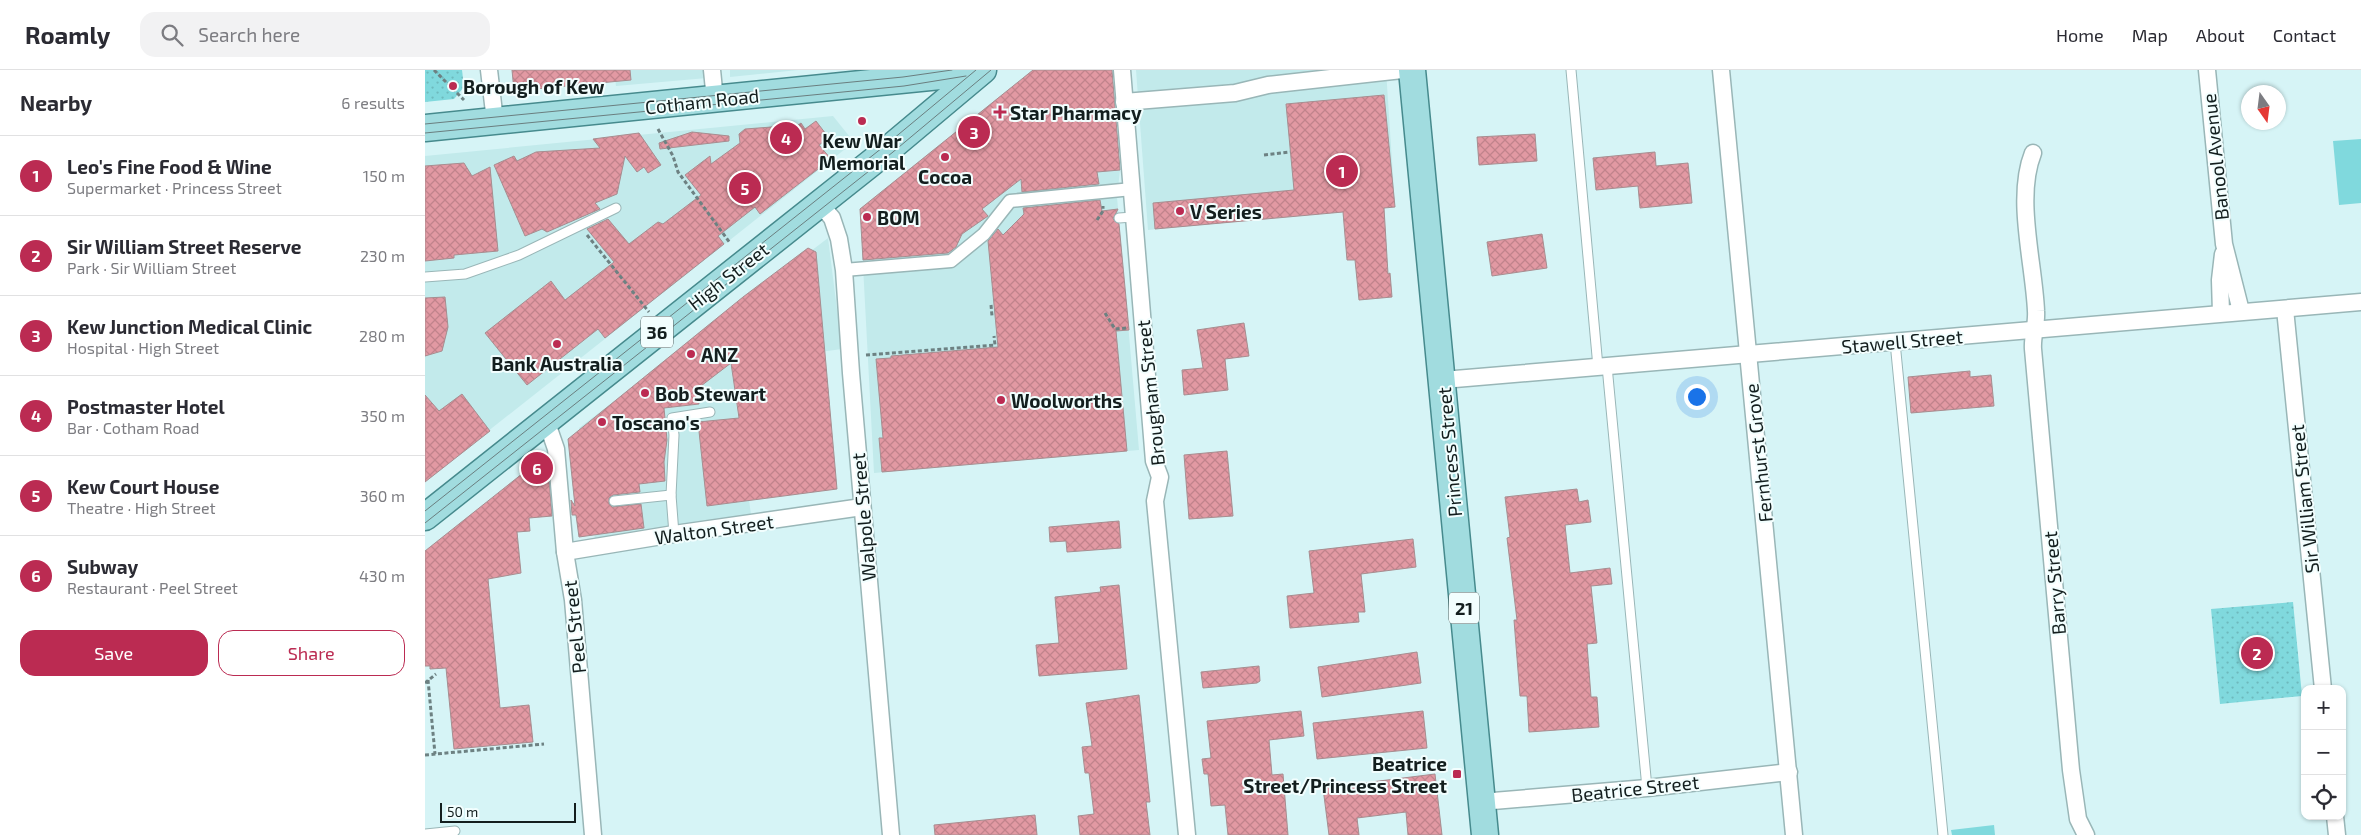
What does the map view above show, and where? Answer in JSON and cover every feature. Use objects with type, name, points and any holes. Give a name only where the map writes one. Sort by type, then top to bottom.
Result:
[{"type":"main road","name":"Princess Street","points":[[1412,70],[1485,835]]},
{"type":"main road","name":"Cotham Road","points":[[425,128],[715,100],[981,71]]},
{"type":"main road","name":"High Street","points":[[425,517],[820,204],[928,117],[981,71]]},
{"type":"street","points":[[489,70],[495,121]]},
{"type":"street","points":[[712,70],[715,100]]},
{"type":"street","name":"Brougham Street","points":[[1123,70],[1131,189],[1126,217],[1154,460],[1160,477],[1155,501],[1187,835]]},
{"type":"street","points":[[1124,102],[1235,93],[1268,85],[1402,70]]},
{"type":"street","name":"Fernhurst Grove","points":[[1721,70],[1794,835]]},
{"type":"street","name":"Banool Avenue","points":[[2207,70],[2224,244],[2241,311]]},
{"type":"street","name":"Barry Street","points":[[2033,153],[2028,165],[2025,195],[2037,314],[2033,349],[2071,770],[2078,819],[2086,835]]},
{"type":"street","points":[[844,270],[951,262],[984,234],[1009,201],[1131,189]]},
{"type":"street","name":"Walpole Street","points":[[820,204],[833,223],[844,270],[862,507],[891,835]]},
{"type":"street","name":"Banool Avenue","points":[[2221,313],[2220,280],[2224,244]]},
{"type":"street","name":"Stawell Street","points":[[1443,380],[2361,302]]},
{"type":"street","name":"Sir William Street","points":[[2285,309],[2323,685]]},
{"type":"street","name":"Peel Street","points":[[546,420],[556,449],[565,552],[573,600],[593,835]]},
{"type":"street","name":"Walton Street","points":[[565,552],[862,507]]},
{"type":"street","name":"Beatrice Street","points":[[1481,802],[1647,788],[1789,772]]},
{"type":"street","points":[[2335,820],[2337,835]]},
{"type":"lane","points":[[1571,70],[1647,788]]},
{"type":"lane","points":[[425,277],[465,274],[519,255],[616,208]]},
{"type":"lane","points":[[1895,342],[1943,835]]},
{"type":"lane","points":[[674,534],[671,495],[674,435],[672,418],[710,412]]},
{"type":"lane","points":[[614,501],[671,495]]},
{"type":"lane","points":[[425,834],[455,831]]},
{"type":"path","points":[[434,70],[464,100]]},
{"type":"path","points":[[658,130],[673,156],[678,172],[730,244]]},
{"type":"path","points":[[1264,155],[1290,152]]},
{"type":"path","points":[[1097,220],[1103,211]]},
{"type":"path","points":[[580,226],[662,328]]},
{"type":"path","points":[[991,305],[992,316]]},
{"type":"path","points":[[1105,313],[1115,329],[1131,328]]},
{"type":"path","points":[[866,356],[995,345],[994,336]]},
{"type":"path","points":[[435,754],[427,682],[437,674]]},
{"type":"path","points":[[425,755],[544,744]]},
{"type":"shaded area","points":[[425,70],[462,70],[464,87],[454,99],[425,102]]},
{"type":"shaded area","points":[[614,70],[706,70],[707,78],[616,86]]},
{"type":"shaded area","points":[[730,70],[798,70],[730,77]]},
{"type":"shaded area","points":[[1033,70],[1120,170],[1117,197],[1139,450],[874,473],[860,209]]},
{"type":"shaded area","points":[[1136,70],[1386,70],[1395,207],[1148,230]]},
{"type":"shaded area","points":[[833,116],[854,142],[425,481],[425,156]]},
{"type":"shaded area","points":[[2361,139],[2361,203],[2339,205],[2333,141]]},
{"type":"shaded area","points":[[828,238],[842,349],[731,364],[753,530],[597,553],[579,428]]},
{"type":"shaded area","points":[[2293,602],[2301,696],[2220,704],[2211,609]]},
{"type":"shaded area","points":[[1994,825],[1995,835],[1952,835],[1951,830]]},
{"type":"building","points":[[512,70],[630,70],[631,80],[514,91]]},
{"type":"building","points":[[1033,70],[1112,70],[1120,170],[1097,172],[1099,184],[1022,192],[1021,179],[982,209],[988,216],[962,234],[956,247],[948,253],[863,260],[860,209]]},
{"type":"building","points":[[1384,95],[1395,207],[1384,208],[1388,274],[1390,273],[1392,297],[1359,300],[1355,260],[1347,260],[1343,212],[1155,229],[1153,203],[1294,190],[1286,104]]},
{"type":"building","points":[[816,121],[829,138],[819,145],[831,159],[760,214],[755,207],[718,236],[724,244],[605,338],[598,329],[527,385],[485,333],[551,281],[565,300],[614,262],[587,229],[608,219],[629,244],[658,222],[663,224],[701,195],[685,175],[710,156],[711,164],[740,143],[739,134],[745,129],[785,126],[790,131],[801,123],[805,129]]},
{"type":"building","points":[[692,132],[729,136],[729,141],[660,149],[659,143]]},
{"type":"building","points":[[639,133],[661,165],[648,173],[644,167],[637,172],[625,156],[617,194],[595,203],[600,209],[547,232],[542,229],[525,236],[494,165],[514,156],[517,161],[536,152],[600,148],[593,139]]},
{"type":"building","points":[[1535,134],[1537,161],[1479,165],[1477,137]]},
{"type":"building","points":[[1655,152],[1656,166],[1688,163],[1692,203],[1640,208],[1638,186],[1596,190],[1593,158]]},
{"type":"building","points":[[464,163],[472,176],[490,167],[498,251],[454,255],[454,258],[425,261],[425,166]]},
{"type":"building","points":[[1100,200],[1102,211],[1118,209],[1113,219],[1119,224],[1129,330],[1116,331],[1127,451],[882,472],[879,438],[883,438],[876,359],[891,358],[891,356],[998,347],[988,241],[998,229],[1003,235],[1024,214],[1023,208]]},
{"type":"building","points":[[1542,234],[1547,268],[1492,276],[1487,242]]},
{"type":"building","points":[[808,248],[816,252],[837,489],[707,506],[698,422],[739,418],[731,363],[697,389],[699,404],[664,408],[667,440],[664,462],[665,481],[639,484],[640,492],[613,495],[609,498],[609,504],[612,507],[641,504],[644,528],[579,537],[576,515],[572,515],[571,500],[575,506],[568,439],[743,297]]},
{"type":"building","points":[[445,297],[448,327],[442,351],[425,356],[425,298]]},
{"type":"building","points":[[1244,323],[1249,356],[1225,359],[1228,390],[1184,395],[1182,370],[1203,368],[1197,330]]},
{"type":"building","points":[[1970,371],[1970,377],[1991,375],[1994,406],[1911,413],[1908,377]]},
{"type":"building","points":[[462,394],[490,431],[425,482],[425,395],[439,411]]},
{"type":"building","points":[[1227,451],[1233,516],[1189,519],[1184,455]]},
{"type":"building","points":[[542,458],[548,467],[552,516],[529,518],[530,531],[517,532],[521,573],[488,579],[500,708],[529,705],[533,742],[454,749],[446,668],[430,669],[430,666],[425,666],[425,551]]},
{"type":"building","points":[[1577,489],[1579,502],[1588,500],[1591,522],[1565,525],[1570,573],[1610,568],[1612,584],[1591,586],[1597,643],[1587,644],[1591,697],[1597,697],[1599,727],[1529,732],[1527,696],[1520,696],[1514,620],[1517,620],[1507,538],[1510,537],[1505,497]]},
{"type":"building","points":[[1119,521],[1121,548],[1067,552],[1066,541],[1050,542],[1049,527]]},
{"type":"building","points":[[1413,539],[1416,567],[1361,574],[1365,612],[1358,612],[1359,622],[1290,628],[1287,596],[1314,593],[1309,551]]},
{"type":"building","points":[[1119,585],[1127,669],[1039,676],[1036,645],[1059,643],[1055,597],[1101,592],[1100,587]]},
{"type":"building","points":[[1417,652],[1421,683],[1322,697],[1318,667]]},
{"type":"building","points":[[1259,666],[1260,681],[1257,683],[1203,688],[1201,672]]},
{"type":"building","points":[[1139,695],[1150,802],[1146,802],[1150,835],[1080,835],[1078,816],[1094,814],[1089,773],[1085,773],[1082,747],[1092,746],[1086,703]]},
{"type":"building","points":[[1301,711],[1304,736],[1269,740],[1272,775],[1283,774],[1288,835],[1228,835],[1225,805],[1211,806],[1208,774],[1204,774],[1202,759],[1211,758],[1207,721]]},
{"type":"building","points":[[1423,711],[1427,748],[1317,759],[1313,723]]},
{"type":"building","points":[[1435,774],[1442,835],[1408,835],[1406,812],[1357,818],[1359,835],[1329,835],[1323,788]]},
{"type":"building","points":[[1035,815],[1037,835],[935,835],[934,825]]},
{"type":"tram line","points":[[425,124],[903,77],[952,70]]},
{"type":"tram line","points":[[425,511],[887,144],[976,70]]},
{"type":"tram line","points":[[425,523],[893,152],[991,70]]},
{"type":"tram line","points":[[425,133],[904,86],[966,76]]},
{"type":"place","name":"Borough of Kew","points":[[453,86]]},
{"type":"place","name":"Star Pharmacy","points":[[1000,112]]},
{"type":"place","name":"Kew War Memorial","points":[[862,121]]},
{"type":"place","name":"Kew Junction Medical Clinic","points":[[974,132]]},
{"type":"place","name":"Postmaster Hotel","points":[[786,138]]},
{"type":"place","name":"Cocoa","points":[[945,157]]},
{"type":"place","name":"Leo's Fine Food & Wine","points":[[1342,171]]},
{"type":"place","name":"Kew Court House","points":[[745,188]]},
{"type":"place","name":"V Series","points":[[1180,211]]},
{"type":"place","name":"BOM","points":[[867,217]]},
{"type":"place","name":"Bank Australia","points":[[557,344]]},
{"type":"place","name":"ANZ","points":[[691,354]]},
{"type":"place","name":"Bob Stewart","points":[[645,393]]},
{"type":"place","name":"Woolworths","points":[[1001,400]]},
{"type":"place","name":"Toscano's","points":[[602,422]]},
{"type":"place","name":"Subway","points":[[537,468]]},
{"type":"place","name":"Sir William Street Reserve","points":[[2257,653]]},
{"type":"place","name":"Beatrice Street/Princess Street","points":[[1457,774]]}]
